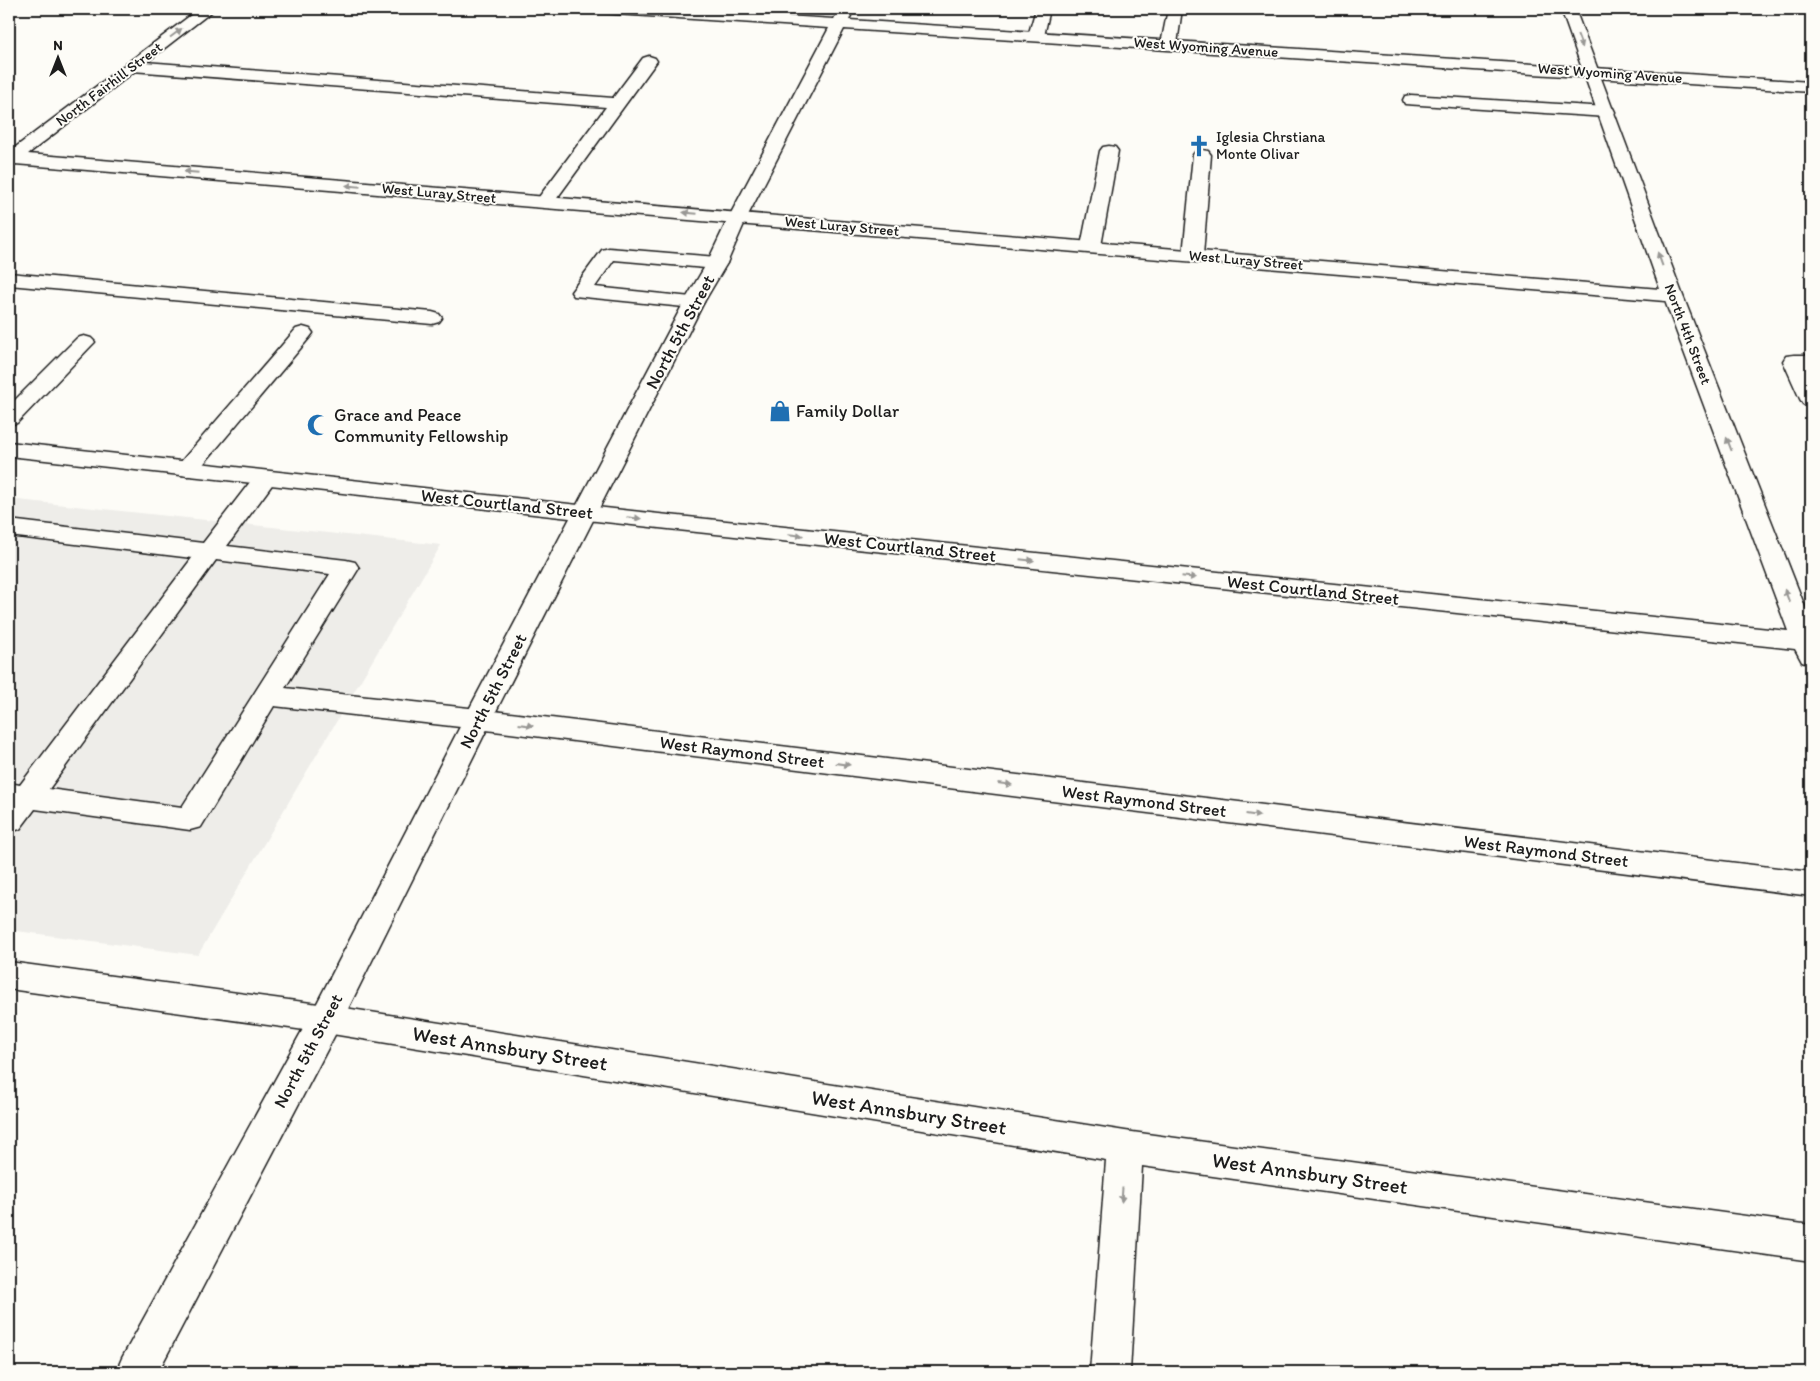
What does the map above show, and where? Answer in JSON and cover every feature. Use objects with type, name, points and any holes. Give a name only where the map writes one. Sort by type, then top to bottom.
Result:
[{"type":"street","name":"North Fairhill Street","points":[[10,159],[208,9]]},
{"type":"street","name":"West Wyoming Avenue","points":[[601,9],[843,16],[1036,36],[1811,86]]},
{"type":"street","points":[[1036,36],[1043,9]]},
{"type":"street","points":[[1169,44],[1175,9]]},
{"type":"street","name":"North 4th Street","points":[[1568,9],[1593,72],[1673,296],[1809,647]]},
{"type":"street","name":"North 5th Street","points":[[136,1372],[326,1019],[478,719],[694,302],[718,263],[738,217],[843,16]]},
{"type":"street","points":[[546,201],[649,61]]},
{"type":"street","points":[[132,66],[618,103]]},
{"type":"street","points":[[1411,100],[1607,112]]},
{"type":"street","points":[[1090,246],[1109,151]]},
{"type":"street","points":[[1193,255],[1202,155]]},
{"type":"street","name":"West Luray Street","points":[[10,159],[546,201],[1673,296]]},
{"type":"street","points":[[694,302],[581,292],[609,254],[718,263]]},
{"type":"street","points":[[9,280],[432,318]]},
{"type":"street","points":[[187,469],[303,333]]},
{"type":"street","points":[[9,418],[84,342]]},
{"type":"street","points":[[1809,391],[1794,361],[1811,361]]},
{"type":"street","name":"West Courtland Street","points":[[9,449],[1809,647]]},
{"type":"street","points":[[9,822],[18,796],[266,478]]},
{"type":"street","points":[[9,528],[346,568],[190,819],[18,796]]},
{"type":"street","name":"West Raymond Street","points":[[267,696],[478,719],[1811,884]]},
{"type":"street","name":"West Annsbury Street","points":[[9,975],[326,1019],[1125,1147],[1811,1243]]},
{"type":"street","points":[[1110,1372],[1125,1147]]},
{"type":"shaded area","points":[[9,499],[441,545],[198,955],[9,930]]},
{"type":"place","name":"Iglesia Chrstiana Monte Olivar","points":[[1199,146]]},
{"type":"place","name":"Family Dollar","points":[[780,411]]},
{"type":"place","name":"Grace and Peace Community Fellowship","points":[[318,425]]}]
